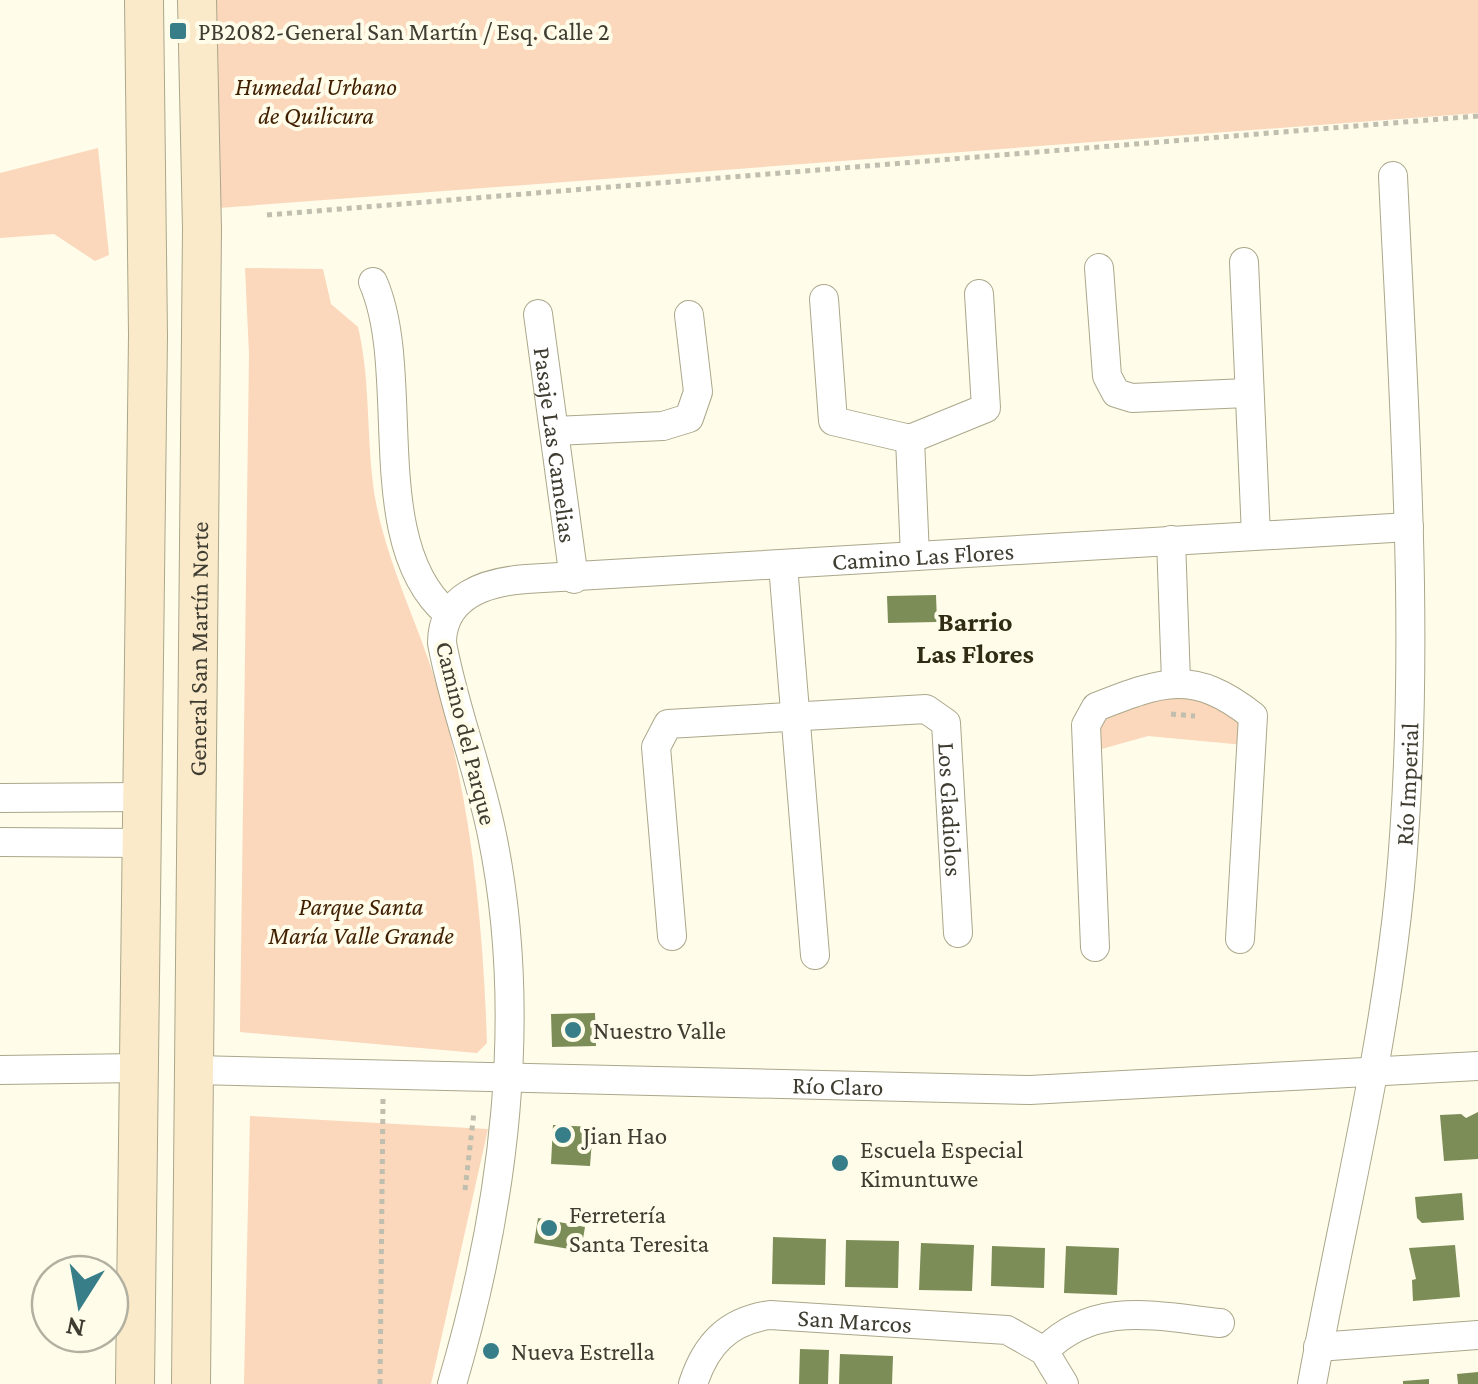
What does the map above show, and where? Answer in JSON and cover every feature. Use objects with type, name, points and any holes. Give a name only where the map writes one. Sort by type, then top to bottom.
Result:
[{"type":"main road","points":[[135,1384],[147,232],[144,0]]},
{"type":"main road","name":"General San Martín Norte","points":[[191,1384],[202,228],[198,0]]},
{"type":"main road","points":[[143,650],[195,650]]},
{"type":"main road","points":[[138,1068],[196,1070]]},
{"type":"street","name":"Río Imperial","points":[[1312,1384],[1372,1074],[1395,931],[1409,769],[1409,528],[1393,176]]},
{"type":"street","points":[[1244,262],[1256,535]]},
{"type":"street","points":[[1099,268],[1107,376],[1116,393],[1132,398],[1247,393]]},
{"type":"street","name":"Camino del Parque","points":[[373,282],[389,339],[390,412],[403,516],[419,579],[448,613],[442,643],[471,744],[500,894],[509,1010],[508,1080],[483,1268],[452,1384]]},
{"type":"street","points":[[824,299],[832,421],[910,440],[986,408],[979,294]]},
{"type":"street","name":"Pasaje Las Camelias","points":[[538,314],[574,579]]},
{"type":"street","points":[[555,431],[663,426],[689,418],[698,392],[689,315]]},
{"type":"street","points":[[910,440],[915,556]]},
{"type":"street","name":"Camino Las Flores","points":[[448,613],[458,600],[491,584],[1409,528]]},
{"type":"street","points":[[1171,540],[1176,681]]},
{"type":"street","points":[[783,565],[815,955]]},
{"type":"street","points":[[1095,947],[1086,725],[1096,707],[1176,681],[1214,689],[1253,716],[1240,938]]},
{"type":"street","name":"Los Gladiolos","points":[[672,936],[656,747],[668,724],[926,708],[946,723],[958,933]]},
{"type":"street","points":[[0,798],[142,797]]},
{"type":"street","points":[[0,842],[141,842]]},
{"type":"street","name":"Río Claro","points":[[196,1070],[1030,1090],[1478,1066]]},
{"type":"street","points":[[0,1070],[138,1068]]},
{"type":"street","name":"San Marcos","points":[[694,1384],[704,1356],[727,1330],[770,1314],[994,1328],[1021,1335],[1044,1350]]},
{"type":"street","points":[[1064,1384],[1044,1350],[1072,1326],[1096,1317],[1151,1315],[1220,1323]]},
{"type":"street","points":[[1318,1348],[1478,1335]]},
{"type":"path","points":[[267,215],[1478,116]]},
{"type":"path","points":[[380,1384],[383,1076]]},
{"type":"green space","name":"Humedal Urbano de Quilicura","points":[[210,0],[1478,0],[1478,113],[219,208]]},
{"type":"green space","points":[[98,148],[109,255],[95,261],[54,234],[0,238],[0,173]]},
{"type":"green space","name":"Parque Santa María Valle Grande","points":[[245,268],[323,269],[331,304],[358,327],[377,508],[440,696],[468,825],[479,911],[487,1043],[477,1053],[240,1032],[249,354]]},
{"type":"green space","points":[[1175,689],[1246,718],[1244,745],[1148,736],[1098,750],[1101,714]]},
{"type":"green space","points":[[250,1116],[488,1129],[431,1384],[244,1384]]},
{"type":"building","points":[[936,595],[937,622],[888,623],[887,596]]},
{"type":"building","name":"Nuestro Valle","points":[[595,1013],[596,1046],[552,1047],[551,1014]]},
{"type":"building","points":[[1478,1112],[1478,1159],[1444,1161],[1440,1115],[1461,1114],[1466,1118]]},
{"type":"building","points":[[553,1125],[593,1127],[590,1166],[551,1164]]},
{"type":"building","points":[[1462,1193],[1464,1220],[1422,1223],[1417,1218],[1415,1197]]},
{"type":"building","points":[[538,1218],[585,1227],[581,1251],[534,1243]]},
{"type":"building","points":[[773,1237],[826,1239],[825,1285],[772,1284]]},
{"type":"building","points":[[846,1240],[899,1241],[898,1288],[845,1287]]},
{"type":"building","points":[[921,1243],[974,1245],[972,1291],[919,1290]]},
{"type":"building","points":[[1455,1245],[1460,1297],[1413,1301],[1412,1280],[1416,1279],[1409,1248]]},
{"type":"building","points":[[992,1246],[1045,1248],[1044,1288],[991,1286]]},
{"type":"building","points":[[1066,1246],[1119,1248],[1117,1295],[1064,1293]]},
{"type":"building","points":[[800,1349],[829,1350],[828,1384],[799,1384]]},
{"type":"building","points":[[840,1354],[893,1356],[892,1384],[839,1384]]},
{"type":"building","points":[[1478,1372],[1478,1384],[1458,1384],[1457,1374]]},
{"type":"building","points":[[1429,1379],[1429,1384],[1403,1384],[1403,1381]]},
{"type":"place","name":"PB2082-General San Martín / Esq. Calle 2","points":[[178,31]]},
{"type":"place","name":"Nuestro Valle","points":[[573,1030]]},
{"type":"place","name":"Jian Hao","points":[[563,1135]]},
{"type":"place","name":"Escuela Especial Kimuntuwe","points":[[840,1163]]},
{"type":"place","name":"Ferretería Santa Teresita","points":[[549,1228]]},
{"type":"place","name":"Nueva Estrella","points":[[491,1351]]},
{"type":"district","name":"Barrio Las Flores","points":[[975,637]]}]
